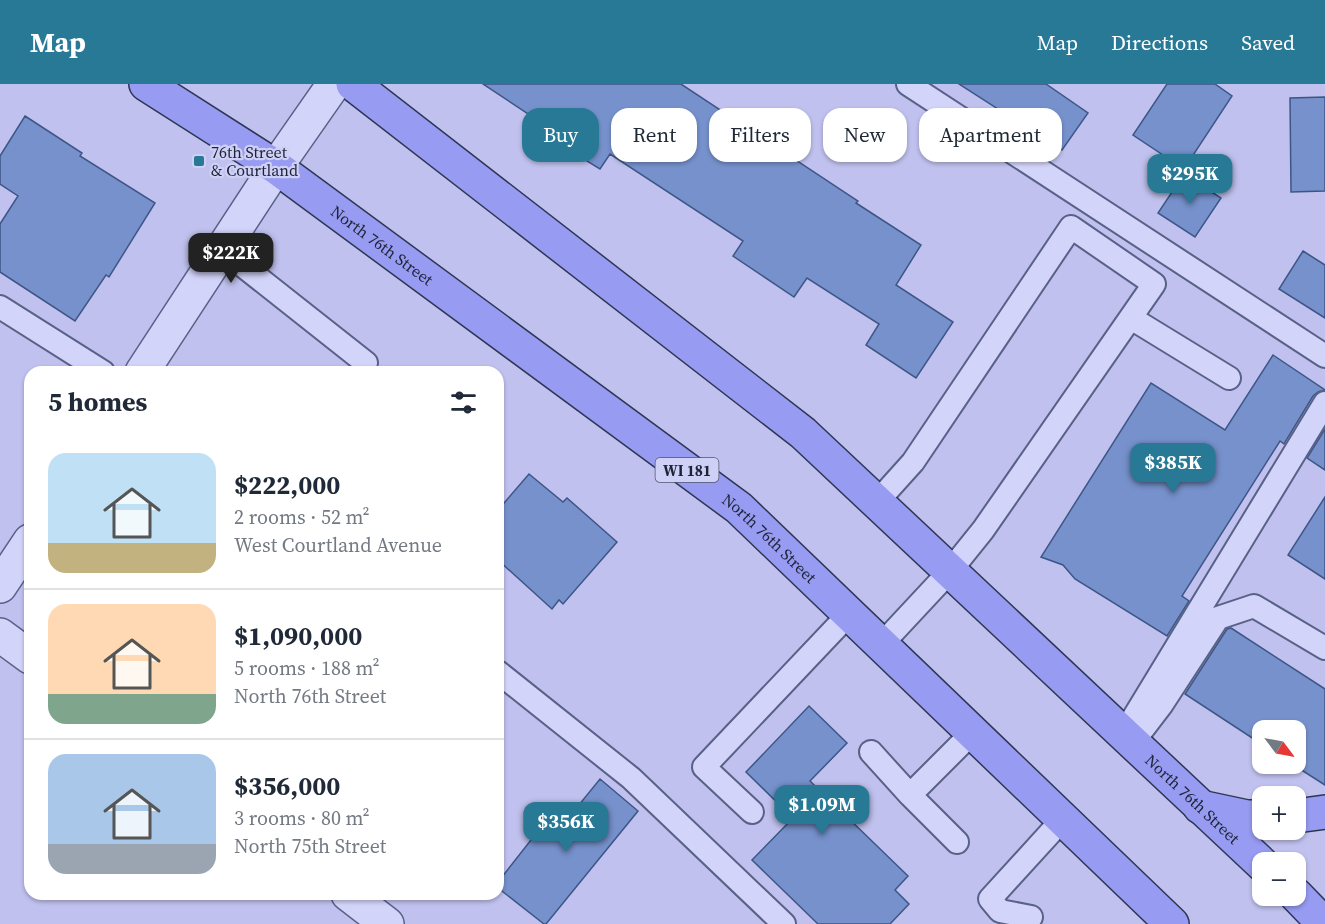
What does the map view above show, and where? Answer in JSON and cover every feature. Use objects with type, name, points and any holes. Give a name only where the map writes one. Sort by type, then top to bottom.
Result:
[{"type":"main road","name":"North 76th Street","points":[[146,84],[276,167],[739,508],[1172,924]]},
{"type":"main road","name":"North 76th Street","points":[[353,84],[803,433],[1252,855]]},
{"type":"main road","points":[[1200,807],[1252,816]]},
{"type":"main road","points":[[1306,815],[1325,812]]},
{"type":"main road","points":[[1306,905],[1324,924]]},
{"type":"street","points":[[146,366],[276,167],[334,84]]},
{"type":"street","points":[[0,586],[24,550]]},
{"type":"street","points":[[0,635],[24,653]]},
{"type":"street","points":[[356,900],[387,924]]},
{"type":"lane","points":[[908,84],[1325,356]]},
{"type":"lane","points":[[877,502],[913,462],[1071,227],[1154,284],[983,530],[950,571],[881,645]]},
{"type":"lane","points":[[223,250],[366,363]]},
{"type":"lane","points":[[0,307],[94,366]]},
{"type":"lane","points":[[1131,318],[1229,378]]},
{"type":"lane","points":[[1128,739],[1325,403]]},
{"type":"lane","points":[[1128,739],[1162,704],[1218,618],[1254,606],[1325,648]]},
{"type":"lane","points":[[752,812],[704,767],[849,614]]},
{"type":"lane","points":[[504,677],[631,778],[784,924]]},
{"type":"lane","points":[[910,795],[972,733]]},
{"type":"lane","points":[[871,753],[957,842]]},
{"type":"lane","points":[[1031,917],[1001,917],[990,899],[1062,820]]},
{"type":"building","points":[[483,84],[681,84],[717,108],[709,108],[709,162],[799,162],[858,201],[856,203],[921,245],[896,285],[953,322],[916,378],[866,345],[879,324],[807,278],[794,297],[733,256],[743,241],[622,162],[697,162],[697,108],[611,108],[611,155],[600,169],[589,162],[599,162],[599,108],[522,108],[522,110]]},
{"type":"building","points":[[959,84],[1046,84],[1088,113],[1062,150],[1062,108],[996,108]]},
{"type":"building","points":[[1167,84],[1215,84],[1232,96],[1184,169],[1133,135]]},
{"type":"building","points":[[1325,97],[1325,191],[1291,192],[1290,98]]},
{"type":"building","points":[[25,116],[82,153],[80,156],[155,203],[109,277],[106,275],[75,321],[0,272],[0,224],[18,196],[0,184],[0,156]]},
{"type":"building","points":[[1184,174],[1221,198],[1195,237],[1158,213]]},
{"type":"building","points":[[1303,251],[1325,265],[1325,318],[1279,289]]},
{"type":"building","points":[[1273,355],[1325,390],[1313,396],[1284,444],[1280,441],[1182,596],[1189,601],[1167,636],[1075,579],[1063,565],[1041,557],[1151,383],[1225,430]]},
{"type":"building","points":[[1325,429],[1325,470],[1307,458]]},
{"type":"building","points":[[529,474],[563,502],[567,498],[617,542],[563,604],[559,600],[552,609],[504,565],[504,503]]},
{"type":"building","points":[[1325,497],[1325,579],[1288,555]]},
{"type":"building","points":[[1231,628],[1325,689],[1325,785],[1306,773],[1306,720],[1252,720],[1252,738],[1185,694],[1227,629]]},
{"type":"building","points":[[809,706],[847,743],[810,781],[908,876],[895,890],[909,904],[890,924],[818,924],[752,860],[793,818],[746,772]]},
{"type":"building","points":[[600,779],[638,811],[544,924],[504,893],[504,874],[549,817],[561,827]]},
{"type":"place","name":"76th Street & Courtland","points":[[199,161]]}]
